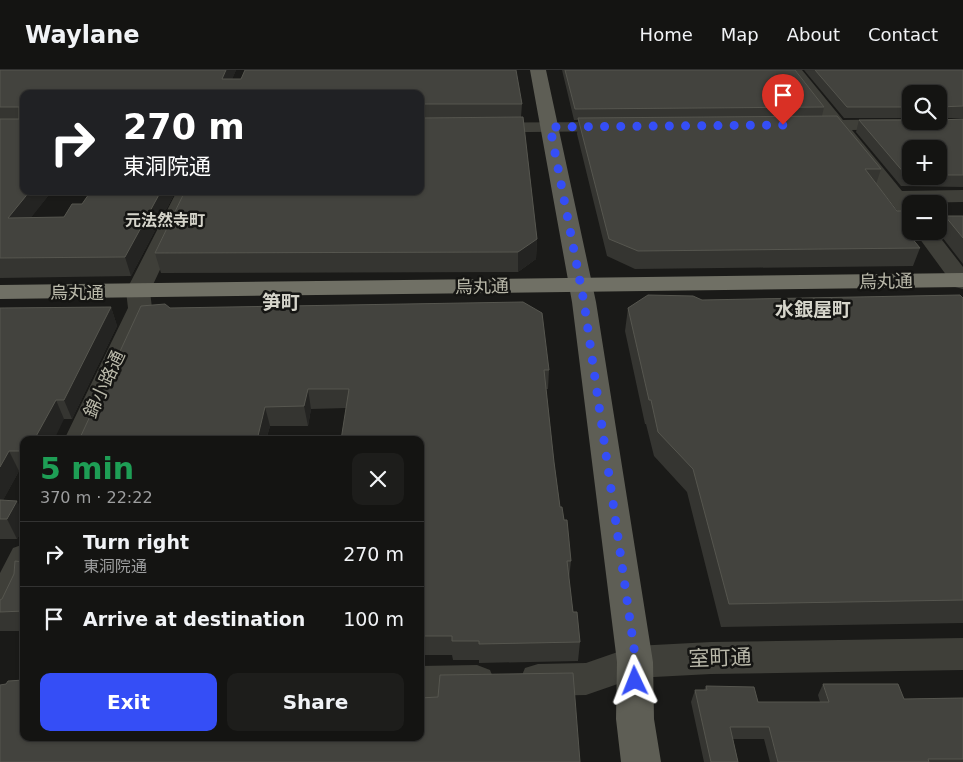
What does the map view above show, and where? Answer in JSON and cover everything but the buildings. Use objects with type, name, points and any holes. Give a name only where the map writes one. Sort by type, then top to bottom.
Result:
[{"type":"highway","name":"烏丸通","points":[[0,310],[139,300],[582,293],[963,281]]},
{"type":"highway","name":"烏丸通","points":[[0,292],[139,300]]},
{"type":"highway","name":"烏丸通","points":[[582,293],[963,298]]},
{"type":"main road","points":[[538,70],[582,293],[636,662],[635,720],[642,762]]},
{"type":"street","points":[[794,70],[902,204]]},
{"type":"street","points":[[792,125],[963,124]]},
{"type":"street","points":[[424,128],[631,126]]},
{"type":"street","name":"錦小路通","points":[[80,436],[184,195]]},
{"type":"street","points":[[896,197],[963,196]]},
{"type":"street","points":[[931,240],[963,281]]},
{"type":"street","points":[[0,608],[20,566]]},
{"type":"street","name":"室町通","points":[[424,683],[586,679],[636,662],[711,658],[963,654]]},
{"type":"district","name":"元法然寺町","points":[[165,220]]},
{"type":"district","name":"笋町","points":[[281,302]]},
{"type":"district","name":"水銀屋町","points":[[813,309]]},
{"type":"route","points":[[635,681],[636,662],[622,576],[584,302],[550,127],[783,125]]}]
